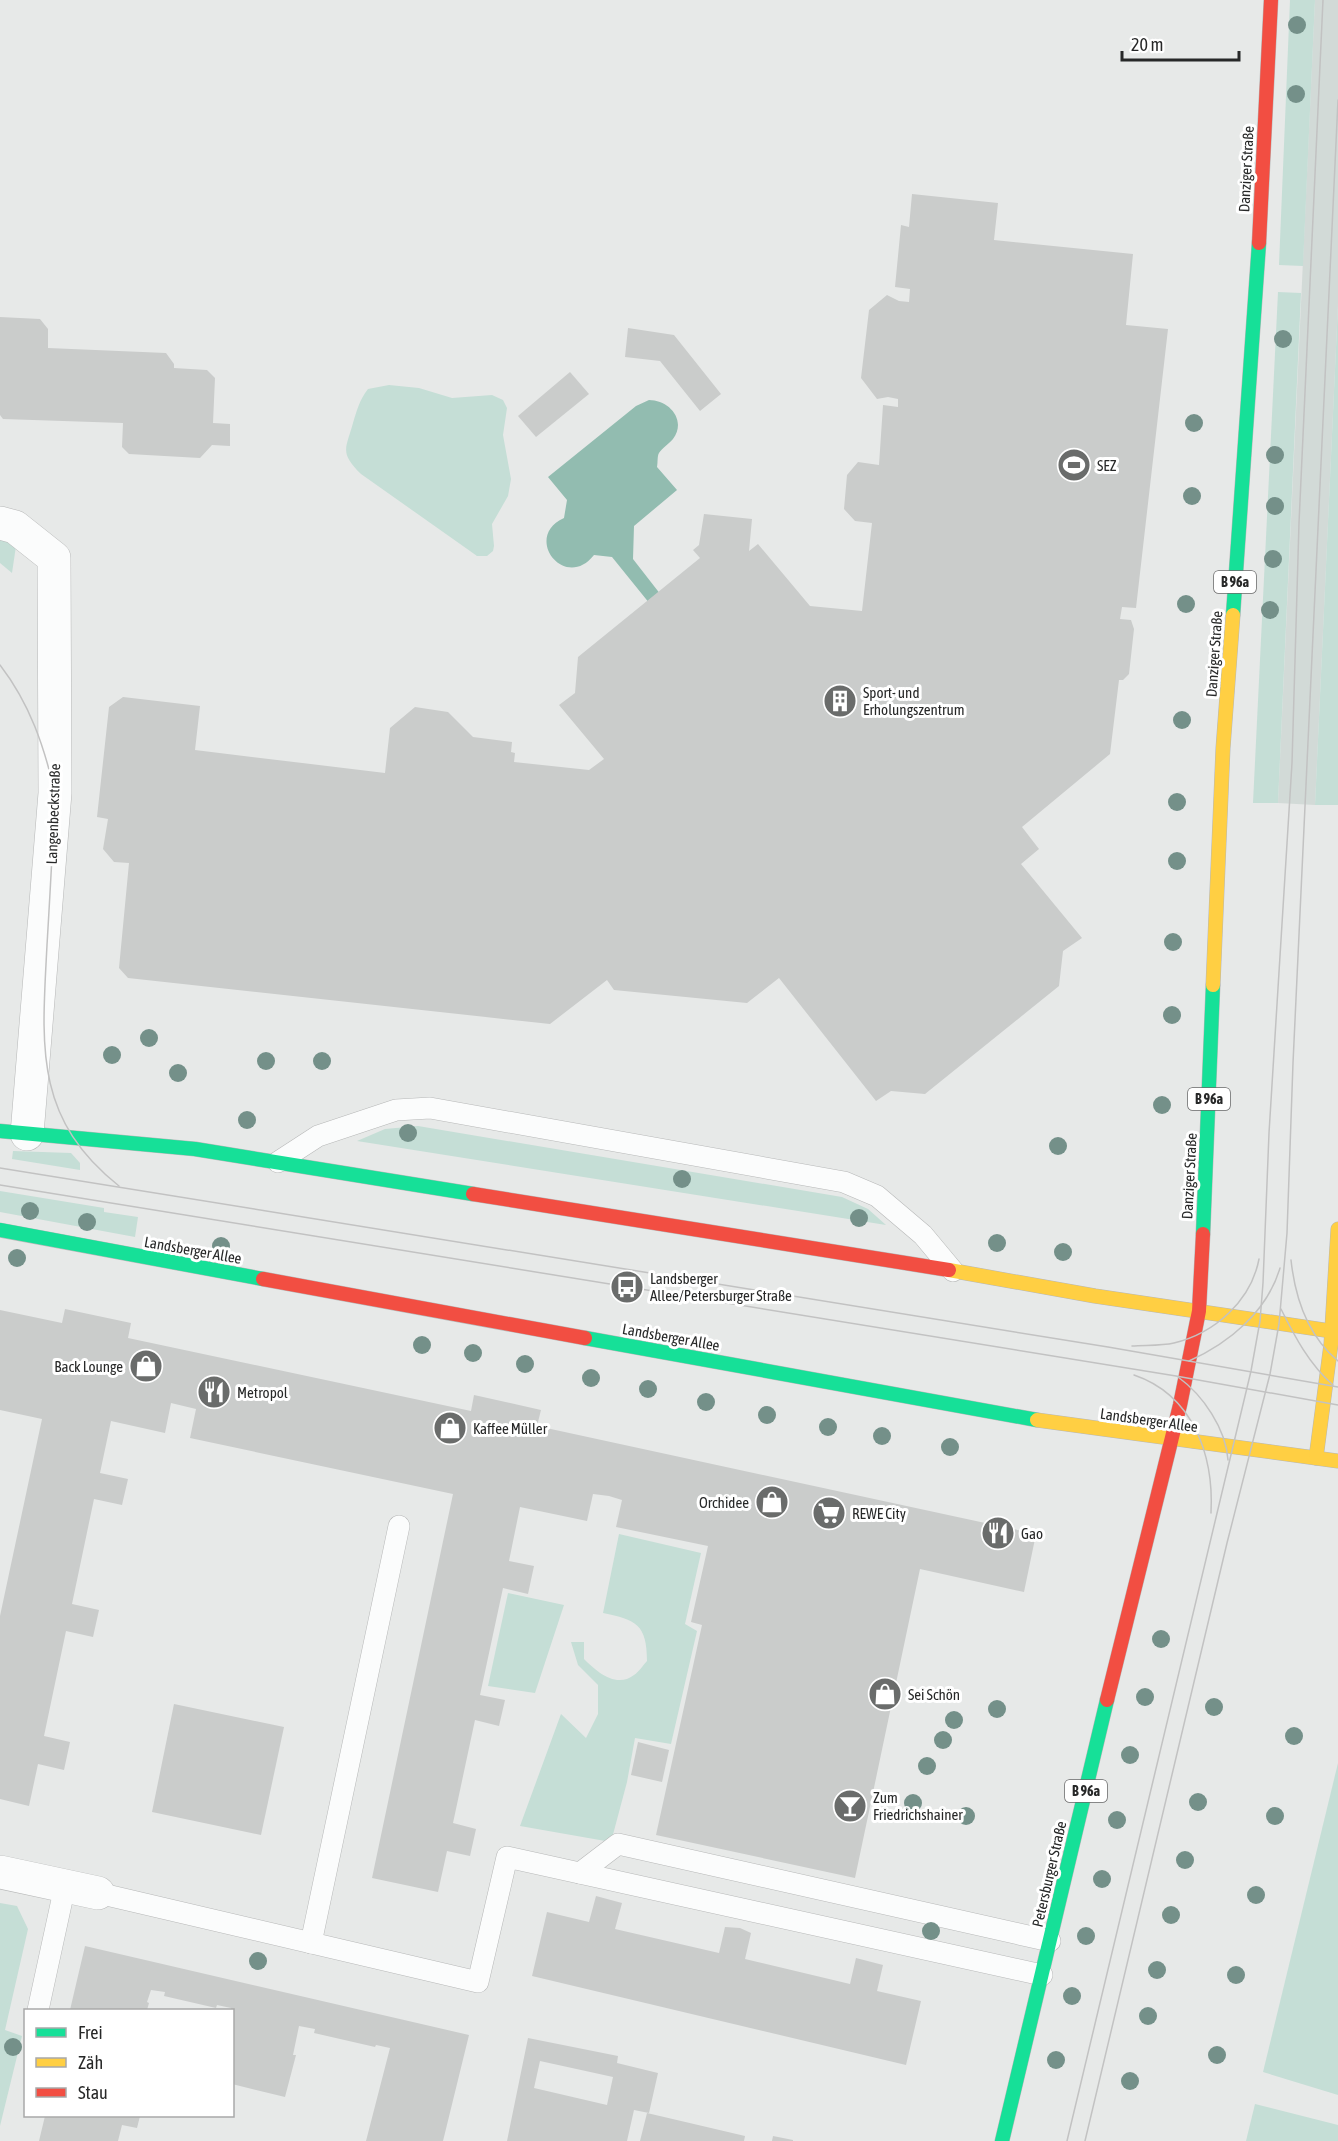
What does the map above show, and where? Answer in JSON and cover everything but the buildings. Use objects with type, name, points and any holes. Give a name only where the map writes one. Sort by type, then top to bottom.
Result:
[{"type":"main road","name":"Danziger Straße","points":[[1199,1311],[1223,748],[1257,277],[1271,0]]},
{"type":"main road","points":[[14,1132],[195,1149],[1095,1296],[1336,1332]]},
{"type":"main road","points":[[1316,1458],[1336,1332],[1338,1229]]},
{"type":"main road","name":"Landsberger Allee","points":[[0,1230],[1044,1421],[1338,1461]]},
{"type":"main road","name":"B 96a","points":[[1172,1440],[1199,1311]]},
{"type":"main road","name":"Petersburger Straße","points":[[1002,2141],[1147,1532],[1172,1440]]},
{"type":"street","name":"Langenbeckstraße","points":[[0,523],[15,527],[54,558],[55,804],[30,1096],[14,1132]]},
{"type":"street","points":[[0,1872],[98,1893]]},
{"type":"lane","points":[[278,1162],[318,1136],[396,1110],[430,1108],[844,1182],[877,1196],[923,1235],[953,1271]]},
{"type":"lane","points":[[311,1943],[399,1526]]},
{"type":"lane","points":[[580,1873],[618,1844],[1050,1941]]},
{"type":"lane","points":[[98,1893],[478,1982],[507,1857],[1042,1975]]},
{"type":"lane","points":[[38,2009],[65,1886]]},
{"type":"shaded area","points":[[1290,0],[1315,0],[1303,266],[1279,265]]},
{"type":"shaded area","points":[[1315,0],[1338,0],[1338,304],[1315,805],[1278,803]]},
{"type":"shaded area","points":[[1278,292],[1301,293],[1278,803],[1253,803]]},
{"type":"shaded area","points":[[1338,304],[1338,805],[1315,805]]},
{"type":"shaded area","points":[[389,385],[419,388],[452,398],[492,395],[503,400],[507,408],[503,435],[511,479],[508,496],[492,524],[494,546],[493,551],[487,556],[477,556],[361,474],[349,460],[347,445],[362,398],[368,389]]},
{"type":"shaded area","points":[[649,400],[669,407],[677,418],[678,425],[673,439],[659,453],[657,467],[677,490],[634,526],[633,559],[661,595],[650,604],[612,557],[594,555],[583,565],[571,568],[561,565],[552,558],[547,548],[547,537],[552,527],[564,518],[567,500],[548,477],[636,406]]},
{"type":"shaded area","points":[[0,537],[16,546],[12,573],[0,563]]},
{"type":"shaded area","points":[[418,1126],[842,1197],[868,1209],[886,1225],[357,1141],[385,1129]]},
{"type":"shaded area","points":[[13,1151],[71,1153],[80,1163],[80,1170],[12,1159]]},
{"type":"shaded area","points":[[0,1191],[104,1208],[104,1212],[138,1217],[135,1237],[0,1212]]},
{"type":"shaded area","points":[[619,1534],[701,1553],[685,1624],[697,1631],[671,1744],[635,1738],[627,1782],[611,1842],[520,1826],[561,1714],[586,1738],[598,1714],[598,1685],[578,1665],[571,1642],[584,1642],[584,1659],[594,1669],[613,1679],[627,1679],[636,1674],[647,1661],[642,1631],[624,1618],[603,1613]]},
{"type":"shaded area","points":[[508,1593],[564,1605],[535,1693],[488,1686]]},
{"type":"shaded area","points":[[1338,1763],[1338,2095],[1263,2072]]},
{"type":"shaded area","points":[[0,1903],[17,1906],[28,1929],[5,2030],[22,2036],[0,2126]]},
{"type":"shaded area","points":[[1255,2104],[1338,2125],[1338,2141],[1246,2141]]},
{"type":"tram line","points":[[1067,2141],[1251,1371],[1260,1321],[1292,763],[1299,523],[1323,0]]},
{"type":"tram line","points":[[1085,2141],[1227,1543],[1270,1374],[1279,1324],[1287,1233],[1338,100]]},
{"type":"tram line","points":[[0,665],[20,695],[35,726],[55,793],[44,1015],[49,1077],[57,1106],[71,1134],[91,1160],[119,1186]]},
{"type":"tram line","points":[[0,1168],[1108,1347],[1338,1387]]},
{"type":"tram line","points":[[0,1185],[1176,1376],[1338,1405]]},
{"type":"tram line","points":[[1132,1346],[1174,1343],[1203,1332],[1217,1323],[1229,1313],[1248,1288],[1259,1259]]},
{"type":"tram line","points":[[1291,1260],[1300,1302],[1311,1328],[1338,1361]]},
{"type":"tram line","points":[[1189,1361],[1218,1345],[1245,1324],[1266,1299],[1280,1268]]},
{"type":"tram line","points":[[1281,1309],[1297,1340],[1324,1377],[1333,1385]]},
{"type":"tram line","points":[[1134,1375],[1154,1384],[1171,1397],[1185,1412],[1196,1430],[1209,1470],[1211,1513]]},
{"type":"tram line","points":[[1178,1377],[1196,1393],[1212,1414],[1223,1436],[1228,1460]]},
{"type":"traffic: fast","points":[[1233,615],[1259,243]]},
{"type":"traffic: fast","points":[[1203,1234],[1213,985]]},
{"type":"traffic: fast","points":[[0,1131],[195,1149],[473,1194]]},
{"type":"traffic: fast","points":[[0,1230],[263,1279]]},
{"type":"traffic: fast","points":[[585,1338],[1037,1420]]},
{"type":"traffic: fast","points":[[1002,2141],[1107,1700]]},
{"type":"traffic: slow","points":[[1213,985],[1223,748],[1233,615]]},
{"type":"traffic: slow","points":[[1316,1458],[1331,1344],[1338,1229]]},
{"type":"traffic: slow","points":[[949,1270],[1095,1296],[1338,1332]]},
{"type":"traffic: slow","points":[[1037,1420],[1338,1461]]},
{"type":"traffic: jam","points":[[1259,243],[1271,0]]},
{"type":"traffic: jam","points":[[473,1194],[949,1270]]},
{"type":"traffic: jam","points":[[1107,1700],[1180,1405],[1199,1311],[1203,1234]]},
{"type":"traffic: jam","points":[[263,1279],[585,1338]]},
{"type":"place","name":"SEZ","points":[[1074,465]]},
{"type":"place","name":"Sport- und Erholungszentrum","points":[[840,701]]},
{"type":"place","name":"Landsberger Allee/Petersburger Straße","points":[[627,1287]]},
{"type":"place","name":"Back Lounge","points":[[146,1366]]},
{"type":"place","name":"Metropol","points":[[214,1392]]},
{"type":"place","name":"Kaffee Müller","points":[[450,1428]]},
{"type":"place","name":"Orchidee","points":[[772,1502]]},
{"type":"place","name":"REWE City","points":[[829,1513]]},
{"type":"place","name":"Gao","points":[[998,1533]]},
{"type":"place","name":"Sei Schön","points":[[885,1694]]},
{"type":"place","name":"Zum Friedrichshainer","points":[[850,1806]]}]
